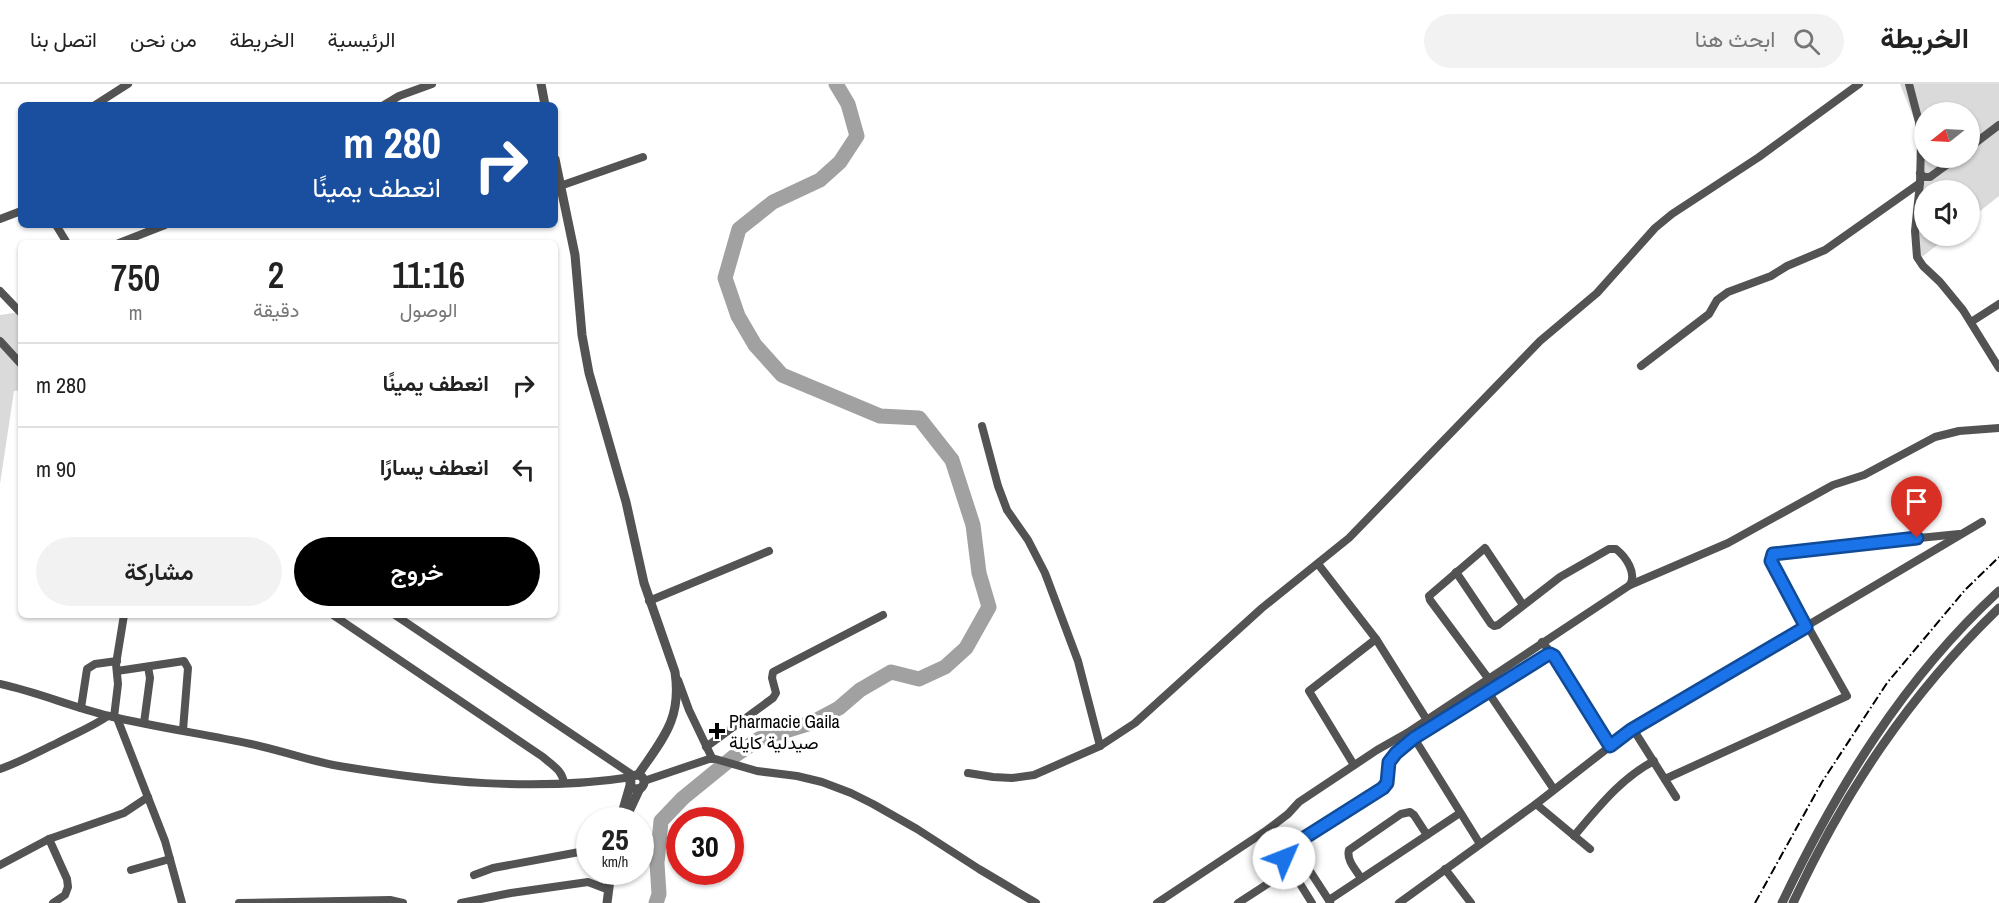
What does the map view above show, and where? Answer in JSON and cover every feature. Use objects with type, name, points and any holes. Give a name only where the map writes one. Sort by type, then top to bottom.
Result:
[{"type":"street","points":[[100,102],[128,84]]},
{"type":"street","points":[[389,102],[432,84]]},
{"type":"street","points":[[541,84],[544,102]]},
{"type":"street","points":[[968,773],[1012,778],[1035,775],[1100,746],[1135,723],[1262,608],[1349,538],[1540,341],[1597,293],[1655,228],[1672,214],[1702,197],[1760,157],[1859,84]]},
{"type":"street","points":[[1909,84],[1920,129],[1920,180]]},
{"type":"street","points":[[1980,139],[1999,125]]},
{"type":"street","points":[[560,186],[643,157]]},
{"type":"street","points":[[1920,173],[1924,177],[1930,177],[1942,168]]},
{"type":"street","points":[[558,175],[575,255],[585,356],[626,502],[644,583],[689,710],[712,758]]},
{"type":"street","points":[[1641,366],[1709,314],[1718,300],[1728,292],[1771,276],[1787,266],[1825,250],[1914,187]]},
{"type":"street","points":[[0,219],[18,212]]},
{"type":"street","points":[[127,240],[157,228]]},
{"type":"street","points":[[1916,246],[1917,257],[1971,322],[1999,368]]},
{"type":"street","points":[[0,291],[18,310]]},
{"type":"street","points":[[1971,322],[1999,304]]},
{"type":"street","points":[[0,341],[18,361]]},
{"type":"street","points":[[982,426],[1007,510],[1028,540],[1045,573],[1078,661],[1100,746]]},
{"type":"street","points":[[1312,903],[1284,855],[1293,845],[1383,788],[1387,783],[1389,762],[1392,757],[1410,736],[1435,714],[1630,585],[1728,543],[1833,485],[1864,475],[1935,437],[1959,431],[1999,428]]},
{"type":"street","points":[[1399,903],[1536,804],[1634,729],[1982,522]]},
{"type":"street","points":[[1665,779],[1847,696],[1806,627],[1771,561],[1773,554],[1963,533]]},
{"type":"street","points":[[1488,678],[1430,600],[1430,596],[1485,548],[1523,605]]},
{"type":"street","points":[[1456,572],[1494,626],[1560,577],[1609,549],[1616,549],[1621,553],[1633,573],[1634,577],[1630,585]]},
{"type":"street","points":[[649,601],[769,551]]},
{"type":"street","points":[[1318,564],[1376,639],[1427,720]]},
{"type":"street","points":[[1782,903],[1828,812],[1877,733],[1929,664],[1999,591]]},
{"type":"street","points":[[1793,903],[1832,825],[1886,740],[1917,697],[1979,627],[1999,608]]},
{"type":"street","points":[[706,747],[773,698],[776,693],[772,678],[773,672],[883,615]]},
{"type":"street","points":[[123,618],[120,632],[117,662],[118,684],[113,717],[148,797],[183,903]]},
{"type":"street","points":[[337,618],[543,758],[559,770],[564,783]]},
{"type":"street","points":[[399,618],[636,780]]},
{"type":"street","points":[[1354,765],[1309,691],[1376,639]]},
{"type":"street","points":[[1542,642],[1554,656],[1610,746]]},
{"type":"street","points":[[1157,903],[1267,830],[1299,802],[1386,744],[1439,723],[1550,654]]},
{"type":"street","points":[[117,671],[184,661],[187,664],[183,730]]},
{"type":"street","points":[[81,708],[87,669],[95,664],[117,662]]},
{"type":"street","points":[[144,723],[150,678],[148,667]]},
{"type":"street","points":[[625,807],[636,780],[665,735],[673,718],[677,701],[675,672]]},
{"type":"street","points":[[0,684],[32,691],[113,717],[260,746],[336,766],[385,773],[500,784],[636,780],[712,758],[742,768],[810,779],[851,793],[916,829],[1036,903]]},
{"type":"street","points":[[1488,692],[1554,789]]},
{"type":"street","points":[[1435,714],[1439,723]]},
{"type":"street","points":[[0,769],[113,717]]},
{"type":"street","points":[[1634,729],[1676,797]]},
{"type":"street","points":[[1410,736],[1480,844]]},
{"type":"street","points":[[1574,836],[1622,783],[1642,767],[1654,761]]},
{"type":"street","points":[[629,807],[636,780]]},
{"type":"street","points":[[0,865],[49,839],[124,813],[148,797]]},
{"type":"street","points":[[1536,804],[1590,849]]},
{"type":"street","points":[[1361,878],[1349,860],[1347,854],[1349,850],[1401,814],[1410,812],[1414,815],[1427,835]]},
{"type":"street","points":[[1293,845],[1330,901],[1460,813]]},
{"type":"street","points":[[49,839],[68,883],[65,895],[53,903]]},
{"type":"street","points":[[474,875],[493,868],[576,853]]},
{"type":"street","points":[[131,870],[170,859]]},
{"type":"street","points":[[1238,903],[1303,861]]},
{"type":"street","points":[[1445,869],[1471,903]]},
{"type":"street","points":[[461,903],[588,882],[609,890]]},
{"type":"street","points":[[607,903],[610,885]]},
{"type":"street","points":[[239,903],[390,900],[403,903]]},
{"type":"shaded area","points":[[1900,84],[1999,84],[1999,196],[1980,211],[1980,180],[1917,180],[1917,168],[1980,168],[1980,102],[1914,102],[1914,119]]},
{"type":"shaded area","points":[[1918,246],[1936,246],[1918,260]]},
{"type":"shaded area","points":[[18,312],[18,390],[14,391],[0,484],[0,315]]},
{"type":"waterway","points":[[656,903],[659,894],[657,863],[661,821],[683,798],[759,739],[811,723],[839,708],[860,690],[891,672],[919,679],[945,667],[966,648],[989,607],[979,573],[973,525],[952,460],[919,418],[880,416],[782,375],[755,345],[738,316],[725,278],[739,229],[773,202],[820,180],[840,162],[857,136],[848,104],[836,84]]},
{"type":"railway","points":[[1755,903],[1822,782],[1887,683],[1965,590],[1999,557]]},
{"type":"place","name":"Pharmacie Gaila صيدلية كايلة","points":[[717,731]]},
{"type":"route","points":[[1284,858],[1285,852],[1293,845],[1383,788],[1387,783],[1389,762],[1392,757],[1414,738],[1547,655],[1554,656],[1610,746],[1631,730],[1806,627],[1771,561],[1773,554],[1917,538]]}]
